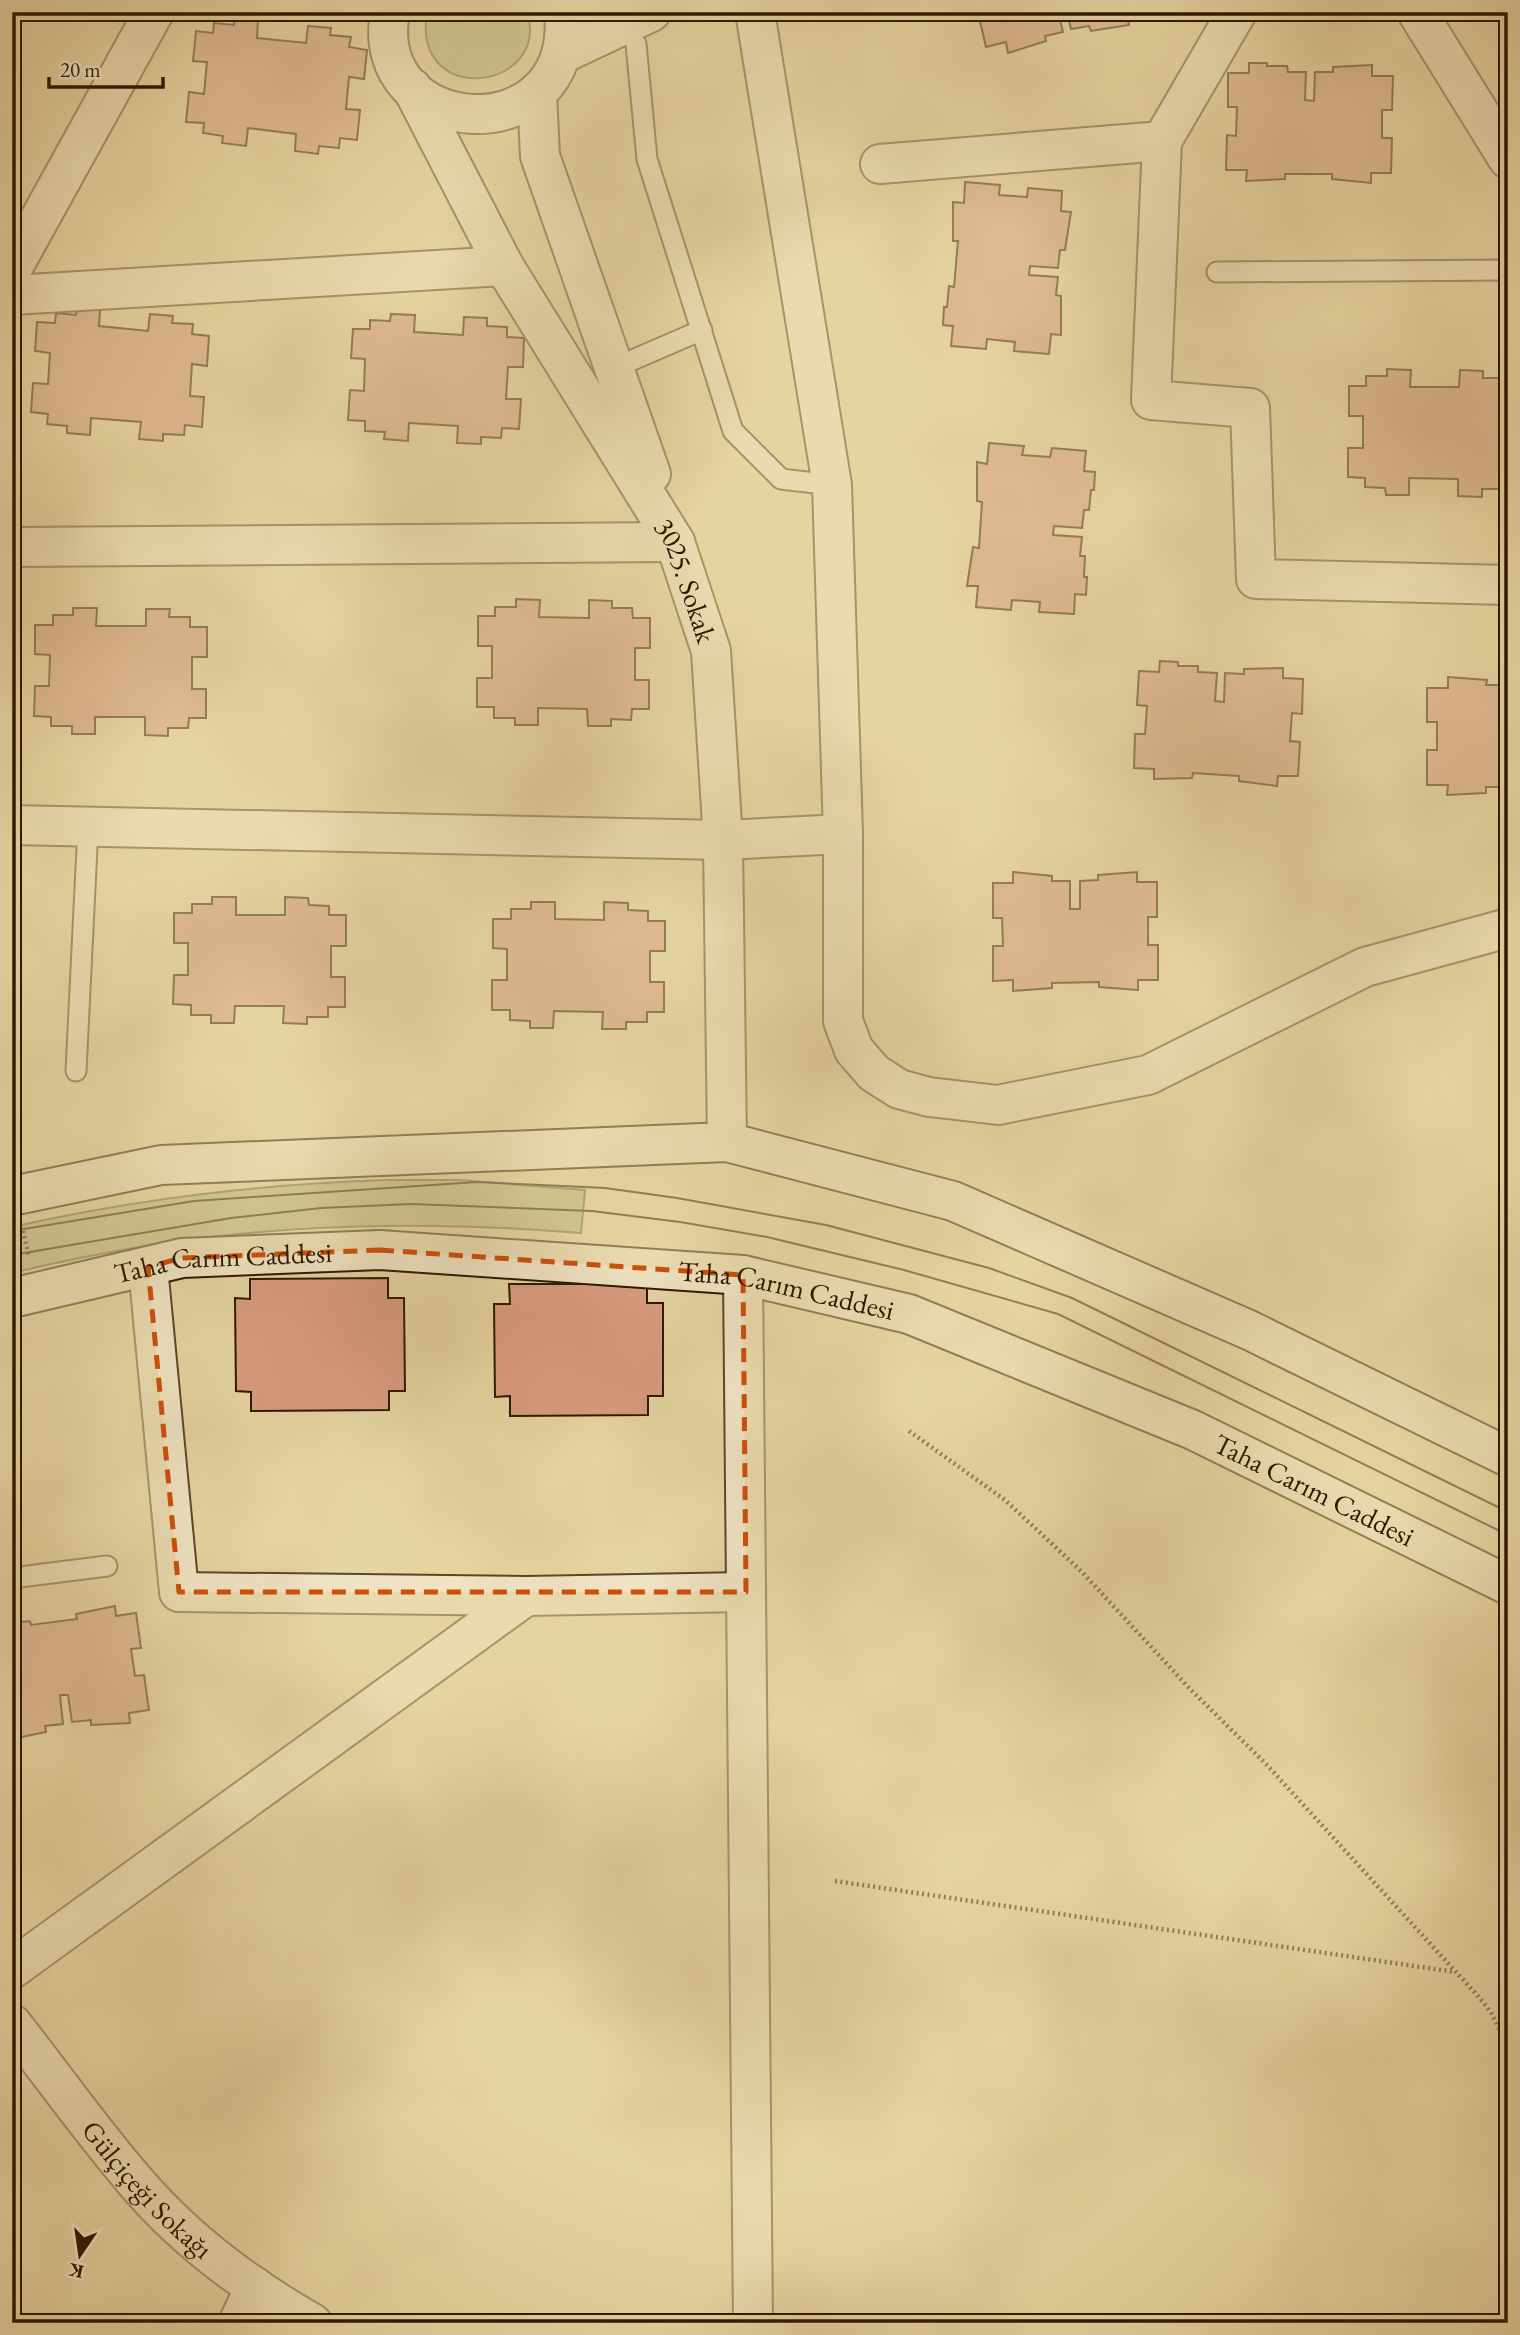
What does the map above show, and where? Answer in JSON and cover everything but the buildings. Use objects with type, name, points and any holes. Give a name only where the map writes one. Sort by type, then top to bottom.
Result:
[{"type":"street","points":[[12,269],[154,12]]},
{"type":"street","points":[[366,12],[390,30]]},
{"type":"street","points":[[412,88],[429,103],[450,112],[473,116],[496,114],[518,106],[537,93],[562,54],[566,31],[564,12]]},
{"type":"street","points":[[755,12],[832,485],[843,834],[843,1021],[854,1050],[874,1073],[900,1089],[929,1097],[998,1105],[1148,1075],[1365,967],[1508,928]]},
{"type":"street","points":[[1237,12],[1162,141],[1151,400],[1250,408],[1256,579],[1508,585]]},
{"type":"street","points":[[1417,12],[1508,159]]},
{"type":"street","points":[[562,54],[644,28]]},
{"type":"street","name":"3025. Sokak","points":[[390,30],[398,69],[412,88],[504,267],[675,542],[711,651],[723,840],[727,1142]]},
{"type":"street","points":[[12,547],[675,542],[540,156],[537,93]]},
{"type":"street","points":[[880,164],[1162,141]]},
{"type":"street","points":[[12,295],[504,267]]},
{"type":"street","points":[[12,825],[723,840],[843,834]]},
{"type":"street","points":[[14,1196],[160,1165],[727,1142],[953,1201],[1249,1330],[1508,1457]]},
{"type":"street","name":"Taha Carım Caddesi","points":[[24,1295],[182,1258],[380,1250],[743,1275],[909,1314],[1193,1430],[1508,1585]]},
{"type":"street","points":[[148,1267],[179,1592],[526,1596],[746,1592]]},
{"type":"street","points":[[743,1275],[753,2323]]},
{"type":"street","points":[[12,1969],[526,1596]]},
{"type":"street","name":"Gülçiçeği Sokağı","points":[[12,2024],[135,2181],[208,2250],[255,2287],[312,2323]]},
{"type":"street","points":[[238,2323],[255,2287]]},
{"type":"lane","points":[[644,28],[648,159],[733,431],[781,479],[832,485]]},
{"type":"lane","points":[[1217,272],[1508,270]]},
{"type":"lane","points":[[614,368],[702,330]]},
{"type":"lane","points":[[76,1071],[88,827]]},
{"type":"lane","points":[[12,1578],[107,1566]]},
{"type":"path","points":[[14,1196],[24,1295]]},
{"type":"path","points":[[909,1431],[1004,1500],[1063,1554],[1266,1765],[1456,1972],[1491,2012],[1508,2047]]},
{"type":"path","points":[[835,1881],[1456,1972]]},
{"type":"highlighted area","points":[[380,1250],[743,1275],[746,1592],[179,1592],[148,1267],[182,1258]]},
{"type":"green space","points":[[427,12],[527,12],[529,38],[520,59],[502,72],[480,78],[458,76],[439,64],[428,43]]},
{"type":"green space","points":[[387,1180],[459,1180],[585,1190],[581,1233],[436,1226],[295,1229],[154,1245],[12,1273],[12,1227],[105,1208],[198,1194]]},
{"type":"tram line","points":[[12,1231],[194,1201],[477,1182],[605,1188],[826,1225],[989,1268],[1072,1298],[1508,1512]]},
{"type":"tram line","points":[[12,1255],[231,1218],[321,1208],[411,1204],[592,1211],[767,1237],[904,1270],[1058,1314],[1508,1535]]}]
